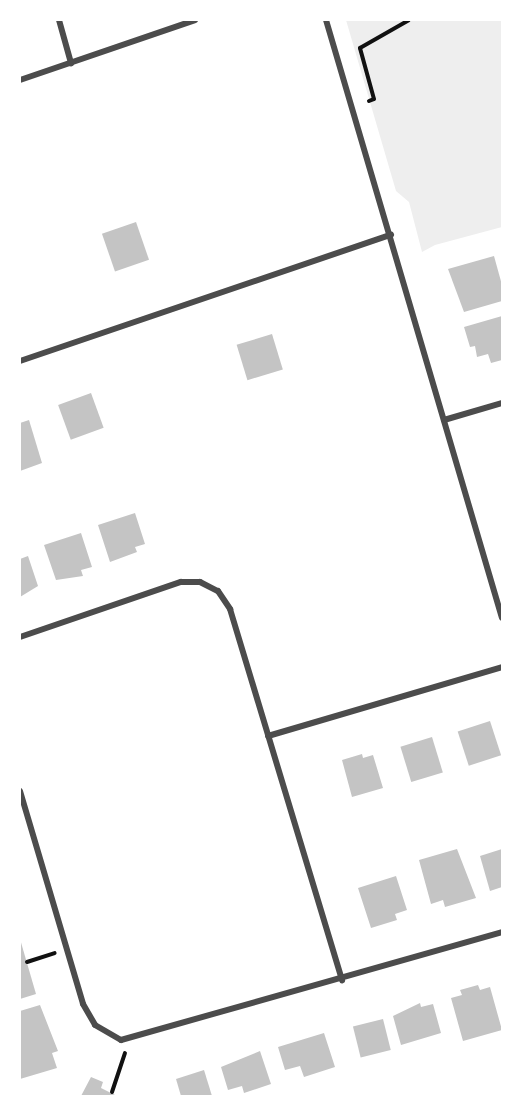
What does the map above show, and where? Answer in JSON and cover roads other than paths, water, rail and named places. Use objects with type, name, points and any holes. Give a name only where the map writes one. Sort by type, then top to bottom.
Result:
[{"type":"street","points":[[59,20],[71,63]]},
{"type":"street","points":[[20,80],[195,20]]},
{"type":"street","points":[[326,20],[392,235],[502,618]]},
{"type":"street","points":[[20,362],[392,235]]},
{"type":"street","points":[[444,420],[502,403]]},
{"type":"street","points":[[20,637],[181,582],[200,582],[218,591],[230,609],[342,980]]},
{"type":"street","points":[[268,736],[502,668]]},
{"type":"street","points":[[20,791],[88,1016],[113,1037],[130,1040],[502,932]]}]
